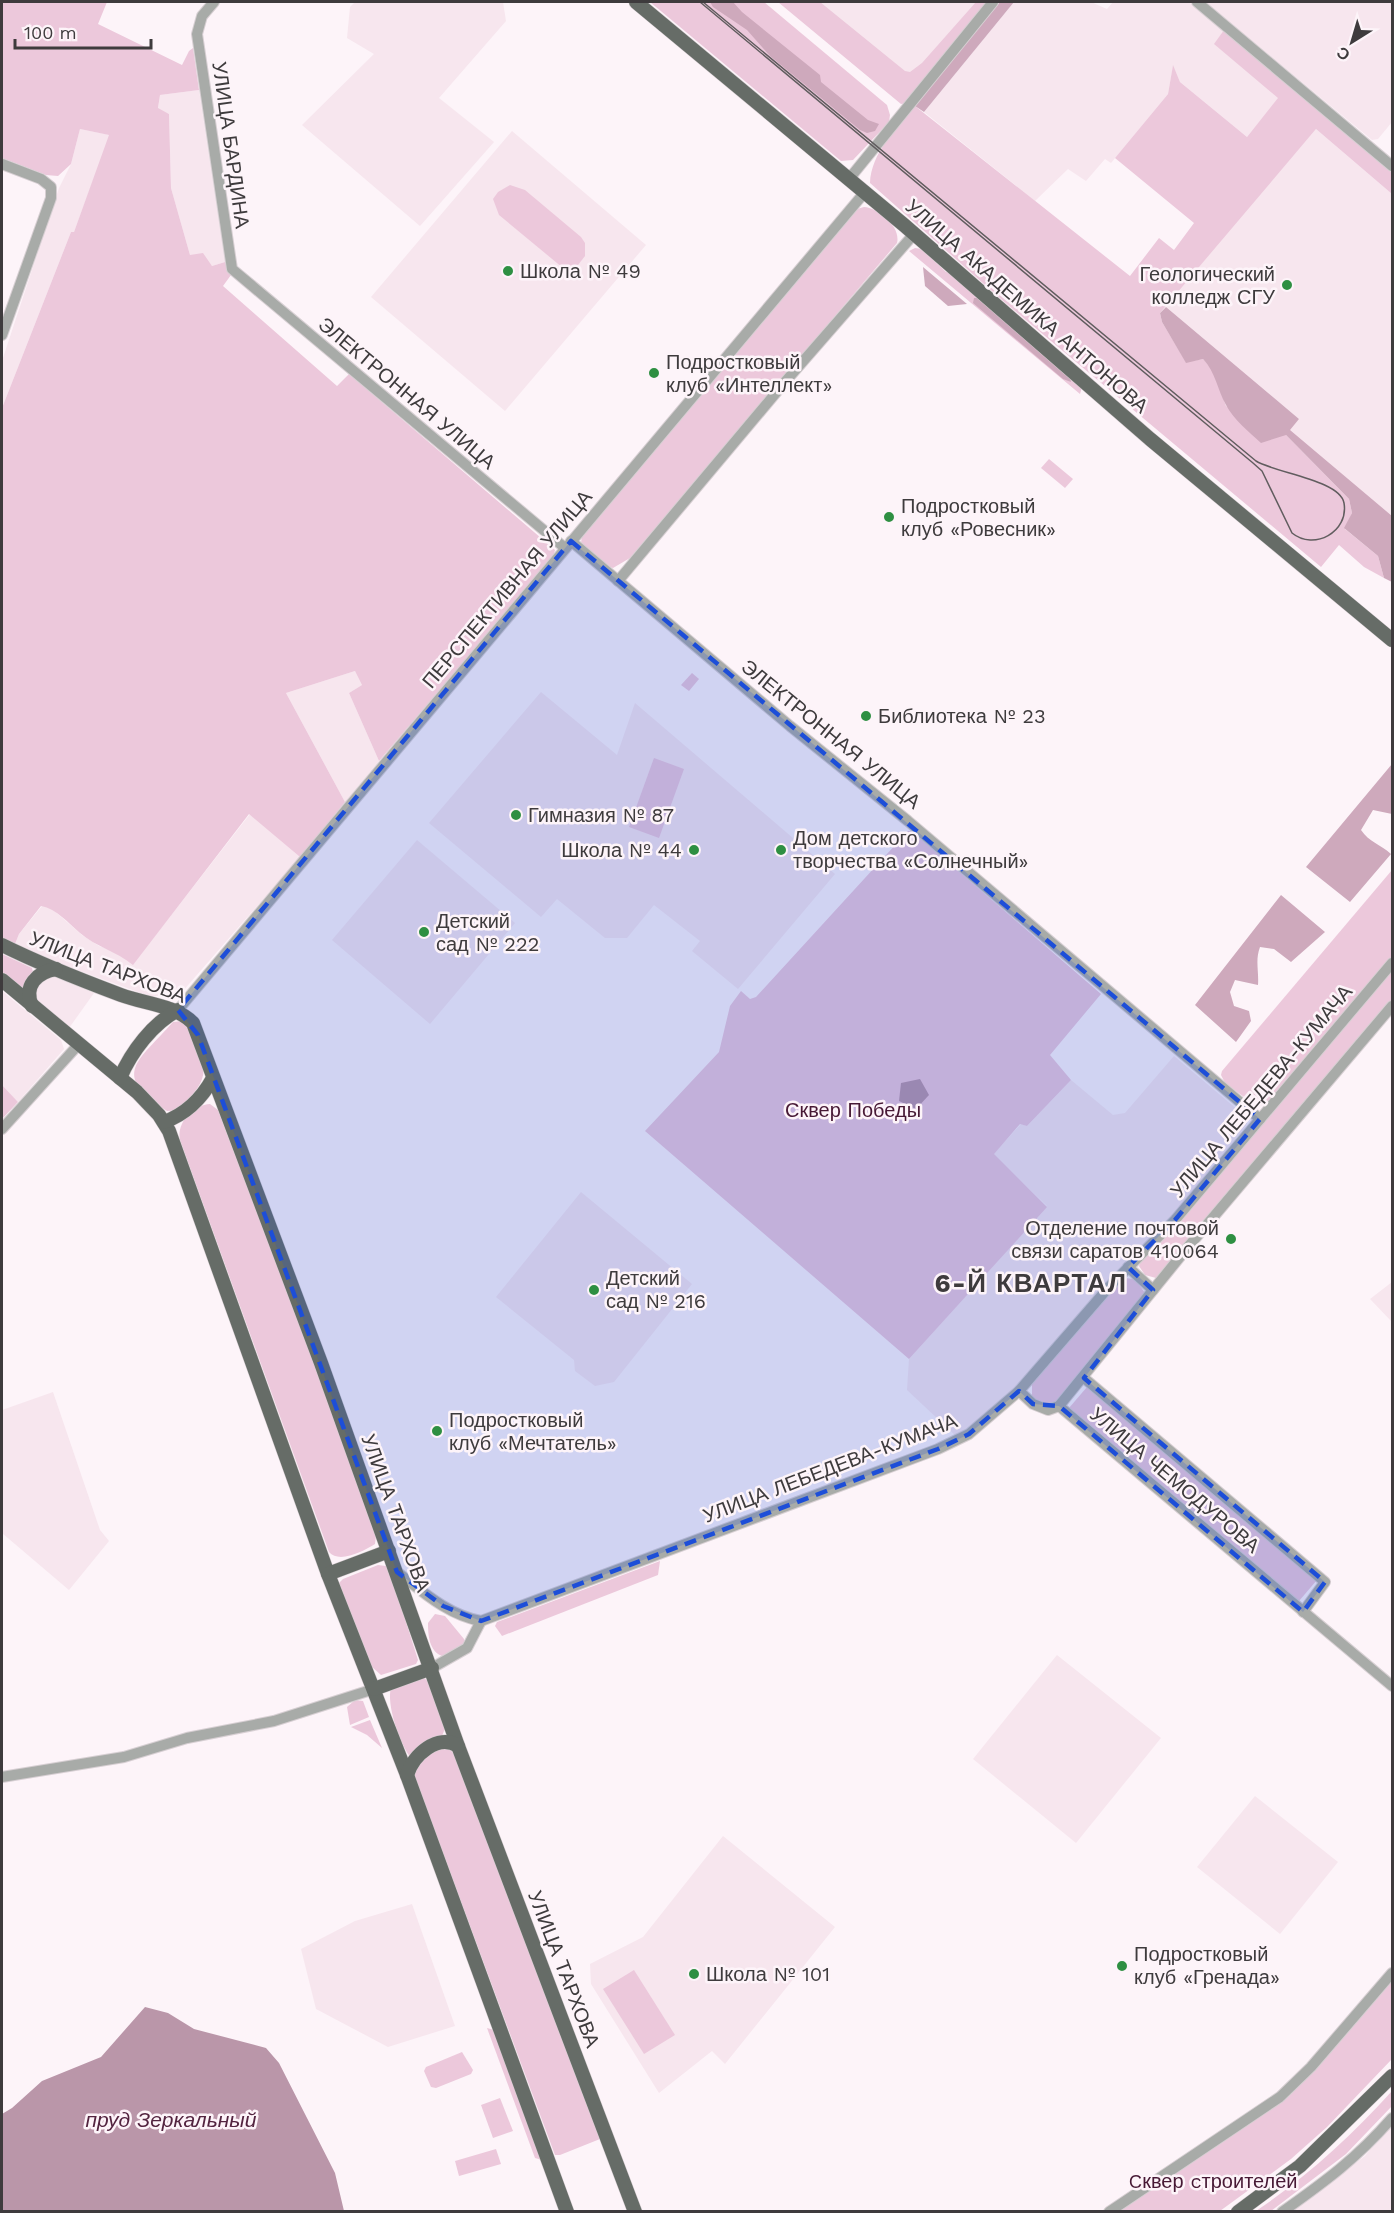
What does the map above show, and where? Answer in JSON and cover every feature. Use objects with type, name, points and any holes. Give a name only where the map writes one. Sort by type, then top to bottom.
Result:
[{"type":"main road","name":"УЛИЦА АКАДЕМИКА АНТОНОВА","points":[[636,2],[865,192],[1150,439],[1392,640]]},
{"type":"main road","name":"УЛИЦА ТАРХОВА","points":[[2,945],[148,1005],[178,1010],[193,1023],[397,1572],[458,1746],[635,2211]]},
{"type":"main road","points":[[32,1006],[28,995],[33,982],[41,974],[56,969]]},
{"type":"main road","points":[[2,980],[138,1092],[164,1122],[257,1371],[328,1574],[374,1689],[567,2211]]},
{"type":"main road","points":[[120,1078],[127,1062],[164,1017],[178,1010]]},
{"type":"main road","points":[[164,1122],[176,1117],[202,1096],[213,1078]]},
{"type":"main road","points":[[328,1574],[389,1551]]},
{"type":"main road","points":[[374,1689],[432,1668]]},
{"type":"main road","points":[[406,1775],[413,1760],[436,1744],[448,1741],[458,1746]]},
{"type":"main road","points":[[1238,2211],[1300,2166],[1392,2076]]},
{"type":"street","name":"УЛИЦА БАРДИНА","points":[[214,2],[202,16],[197,34],[230,263]]},
{"type":"street","points":[[849,179],[993,2]]},
{"type":"street","points":[[1197,2],[1392,166]]},
{"type":"street","points":[[2,164],[41,179],[51,187],[51,198],[2,335]]},
{"type":"street","name":"ПЕРСПЕКТИВНАЯ УЛИЦА","points":[[178,1010],[865,192]]},
{"type":"street","points":[[618,581],[914,234]]},
{"type":"street","name":"ЭЛЕКТРОННАЯ УЛИЦА","points":[[230,263],[239,276],[568,545],[618,581],[908,821],[1260,1119]]},
{"type":"street","name":"УЛИЦА ЛЕБЕДЕВА-КУМАЧА","points":[[481,1621],[938,1449],[969,1434],[1019,1391],[1128,1267],[1175,1220],[1392,963]]},
{"type":"street","points":[[1019,1391],[1033,1404],[1048,1410],[1059,1406],[1153,1290],[1392,1006]]},
{"type":"street","points":[[2,1129],[6,1116],[79,1044]]},
{"type":"street","points":[[1128,1267],[1153,1290]]},
{"type":"street","name":"УЛИЦА ЧЕМОДУРОВА","points":[[1084,1378],[1325,1582],[1303,1612]]},
{"type":"street","name":"УЛИЦА ЧЕМОДУРОВА","points":[[1059,1406],[1392,1686]]},
{"type":"street","points":[[397,1572],[443,1606],[468,1619],[481,1621],[467,1648],[432,1668]]},
{"type":"street","points":[[2,1777],[124,1757],[187,1738],[274,1721],[374,1689]]},
{"type":"street","points":[[1109,2211],[1280,2097],[1311,2067],[1392,1973]]},
{"type":"street","points":[[1282,2211],[1335,2175],[1362,2152],[1392,2118]]},
{"type":"highlighted area","points":[[571,541],[1260,1119],[1175,1220],[1128,1267],[1153,1290],[1084,1378],[1325,1582],[1303,1612],[1059,1406],[1033,1404],[1019,1391],[969,1434],[938,1449],[481,1621],[443,1606],[397,1572],[198,1035],[178,1010]]},
{"type":"shaded area","points":[[355,2],[503,2],[506,21],[439,98],[494,142],[420,226],[302,125],[374,54],[347,38],[350,7]]},
{"type":"shaded area","points":[[710,2],[733,2],[742,12],[820,75],[821,82],[868,120],[879,124],[875,131],[867,133],[860,130],[770,56],[747,30],[713,7]]},
{"type":"shaded area","points":[[799,2],[982,2],[907,92]]},
{"type":"shaded area","points":[[1000,2],[1014,2],[924,112],[915,106]]},
{"type":"shaded area","points":[[1014,2],[1091,2],[1107,9],[1113,2],[1189,2],[1224,30],[1215,44],[1279,98],[1247,137],[1180,82],[1173,66],[1168,94],[1111,163],[1105,159],[1086,181],[1068,169],[1035,201],[924,112]]},
{"type":"shaded area","points":[[1205,2],[1392,2],[1392,122],[1378,139],[1372,140]]},
{"type":"shaded area","points":[[199,90],[225,262],[212,266],[190,255],[171,188],[169,114],[158,109],[160,95]]},
{"type":"shaded area","points":[[80,129],[110,135],[74,232],[71,232],[2,408],[2,361],[59,188],[71,164]]},
{"type":"shaded area","name":"Геологический колледж СГУ","points":[[1316,129],[1392,194],[1392,516],[1289,430],[1299,419],[1166,307],[1197,266]]},
{"type":"shaded area","name":"Школа № 49","points":[[512,131],[646,245],[505,411],[371,297]]},
{"type":"shaded area","points":[[923,267],[967,304],[948,306],[925,286]]},
{"type":"shaded area","points":[[974,298],[979,298],[1070,377],[1071,382],[1063,379],[973,303]]},
{"type":"shaded area","points":[[1166,307],[1299,419],[1290,430],[1392,516],[1392,582],[1384,578],[1378,556],[1344,528],[1352,513],[1349,499],[1286,435],[1261,443],[1237,421],[1203,359],[1186,363],[1162,322],[1160,313]]},
{"type":"shaded area","points":[[355,671],[362,685],[349,693],[379,761],[345,802],[286,693]]},
{"type":"shaded area","points":[[541,692],[617,755],[635,703],[835,874],[738,989],[692,951],[700,941],[654,905],[627,938],[605,938],[557,899],[541,917],[429,823]]},
{"type":"shaded area","points":[[1392,764],[1392,814],[1373,810],[1361,830],[1391,854],[1350,902],[1306,867]]},
{"type":"shaded area","points":[[250,814],[300,857],[182,992],[175,996],[149,996],[47,959],[15,944],[19,934],[42,906],[51,908],[82,935],[99,946],[115,951],[133,964]]},
{"type":"shaded area","name":"Детский сад № 222","points":[[417,840],[515,923],[430,1024],[332,940]]},
{"type":"shaded area","points":[[1281,895],[1325,932],[1291,962],[1274,949],[1260,947],[1257,961],[1258,985],[1235,980],[1230,992],[1234,1006],[1249,1011],[1251,1021],[1236,1042],[1195,1005]]},
{"type":"shaded area","points":[[48,974],[94,993],[69,1028],[33,999],[43,976]]},
{"type":"shaded area","points":[[2,991],[61,1040],[64,1049],[18,1102],[2,1085]]},
{"type":"shaded area","points":[[1174,1056],[1245,1116],[1248,1121],[1245,1127],[1176,1212],[999,1404],[976,1423],[955,1435],[907,1390],[909,1359],[1047,1206],[993,1154],[1021,1124],[1027,1126],[1071,1080],[1113,1115],[1125,1113]]},
{"type":"shaded area","name":"Детский сад № 216","points":[[581,1192],[692,1284],[614,1382],[595,1386],[575,1371],[574,1360],[496,1297]]},
{"type":"shaded area","points":[[1392,1282],[1392,1322],[1370,1299]]},
{"type":"shaded area","points":[[53,1392],[100,1530],[109,1541],[69,1590],[2,1533],[2,1410]]},
{"type":"shaded area","points":[[1057,1655],[1161,1738],[1076,1843],[973,1759]]},
{"type":"shaded area","points":[[1255,1796],[1338,1862],[1280,1934],[1197,1867]]},
{"type":"shaded area","name":"Школа № 101","points":[[723,1836],[835,1927],[725,2064],[712,2051],[659,2093],[591,1984],[590,1964],[643,1937]]},
{"type":"shaded area","points":[[412,1904],[455,2026],[388,2047],[316,2009],[301,1949],[355,1921]]},
{"type":"shaded area","points":[[1392,2123],[1392,2211],[1289,2212],[1365,2156]]},
{"type":"green space","points":[[2,2],[107,2],[98,24],[182,65],[193,48],[199,90],[160,95],[158,108],[169,114],[171,188],[190,255],[203,253],[212,266],[225,262],[231,275],[223,286],[337,386],[349,374],[555,550],[553,557],[379,761],[349,693],[362,685],[355,671],[286,693],[345,802],[300,857],[249,814],[133,965],[86,938],[57,913],[41,906],[19,934],[15,944],[2,938],[2,408],[71,232],[74,232],[109,135],[80,129],[71,164],[58,176],[46,175],[2,158]]},
{"type":"green space","points":[[650,2],[764,2],[887,105],[890,115],[889,122],[853,160],[841,161]]},
{"type":"green space","points":[[778,2],[820,2],[905,71],[910,72],[922,63],[976,2],[991,2],[907,103],[901,104]]},
{"type":"green space","points":[[1224,30],[1392,173],[1392,194],[1316,129],[1160,313],[1162,322],[1186,362],[1203,359],[1213,370],[1226,406],[1286,435],[1349,499],[1352,513],[1345,529],[1378,556],[1384,578],[1364,567],[1339,545],[1321,567],[1002,300],[870,183],[871,172],[880,151],[915,106],[1130,276],[1159,238],[1174,250],[1194,223],[1115,158],[1168,94],[1173,65],[1180,82],[1247,137],[1278,98],[1214,44]]},
{"type":"green space","points":[[510,185],[525,190],[581,237],[585,243],[585,256],[578,265],[563,268],[499,215],[493,199],[498,192]]},
{"type":"green space","points":[[864,207],[888,219],[896,231],[897,243],[630,558],[613,568],[607,566],[581,544],[582,534],[857,209]]},
{"type":"green space","points":[[915,248],[922,249],[946,272],[952,273],[1082,387],[1080,394],[909,251]]},
{"type":"green space","points":[[1049,459],[1073,479],[1065,488],[1041,468]]},
{"type":"green space","points":[[692,673],[699,679],[689,691],[681,685]]},
{"type":"green space","points":[[654,758],[684,769],[659,838],[629,827]]},
{"type":"green space","name":"Сквер Победы","points":[[908,831],[912,831],[1101,994],[1050,1055],[1071,1080],[1027,1126],[1020,1124],[994,1154],[1047,1207],[909,1359],[645,1131],[719,1052],[730,1006],[741,991],[750,999],[756,997]]},
{"type":"green space","points":[[1392,870],[1392,956],[1271,1100],[1260,1106],[1255,1105],[1225,1083],[1221,1075],[1222,1071]]},
{"type":"green space","points":[[2,954],[32,968],[33,972],[26,987],[19,988],[2,973]]},
{"type":"green space","points":[[1392,971],[1392,1000],[1156,1278],[1145,1275],[1139,1266],[1141,1261],[1176,1227]]},
{"type":"green space","points":[[182,1021],[187,1024],[196,1044],[204,1070],[198,1088],[183,1105],[167,1111],[149,1098],[134,1077],[136,1067],[150,1047],[173,1022]]},
{"type":"green space","points":[[2,1085],[18,1102],[2,1119]]},
{"type":"green space","points":[[210,1104],[218,1110],[377,1527],[375,1544],[352,1555],[339,1557],[329,1552],[180,1140],[181,1127],[187,1116],[192,1111]]},
{"type":"green space","points":[[1124,1278],[1135,1279],[1145,1293],[1056,1403],[1042,1405],[1032,1397],[1032,1384]]},
{"type":"green space","points":[[1087,1387],[1317,1580],[1299,1601],[1069,1408]]},
{"type":"green space","points":[[660,1561],[658,1575],[502,1636],[495,1626],[497,1622]]},
{"type":"green space","points":[[378,1565],[386,1566],[390,1571],[418,1660],[416,1664],[381,1675],[371,1666],[339,1583],[343,1579]]},
{"type":"green space","points":[[435,1614],[445,1616],[464,1639],[465,1644],[460,1650],[442,1656],[434,1650],[429,1637],[428,1623]]},
{"type":"green space","points":[[424,1678],[429,1682],[446,1726],[442,1736],[411,1758],[395,1724],[390,1704],[391,1688]]},
{"type":"green space","points":[[355,1700],[363,1701],[369,1717],[350,1725],[347,1707]]},
{"type":"green space","points":[[370,1720],[382,1748],[367,1735],[351,1727]]},
{"type":"green space","points":[[434,1747],[449,1748],[454,1754],[600,2139],[560,2155],[555,2155],[413,1772]]},
{"type":"green space","points":[[634,1970],[675,2035],[644,2054],[603,1989]]},
{"type":"green space","name":"Cквер cтроителей","points":[[1392,1981],[1392,2059],[1327,2127],[1291,2159],[1220,2211],[1118,2212],[1314,2070]]},
{"type":"green space","points":[[487,2028],[494,2030],[542,2160],[535,2158]]},
{"type":"green space","points":[[462,2052],[473,2070],[471,2074],[436,2088],[431,2087],[424,2071],[426,2067]]},
{"type":"green space","points":[[1392,2091],[1392,2106],[1346,2154],[1271,2211],[1256,2211],[1328,2155]]},
{"type":"green space","points":[[500,2098],[513,2131],[493,2138],[481,2105]]},
{"type":"green space","points":[[496,2149],[501,2164],[459,2176],[455,2161]]},
{"type":"water","points":[[920,1079],[929,1095],[916,1109],[899,1101],[901,1083]]},
{"type":"water","name":"пруд Зеркальный","points":[[145,2007],[168,2013],[194,2029],[266,2048],[279,2063],[335,2173],[344,2211],[2,2211],[2,2114],[42,2081],[101,2057]]},
{"type":"tram line","points":[[700,2],[1262,471],[1292,533],[1310,540],[1328,536],[1336,530],[1344,513],[1344,503],[1340,495],[1319,483],[1256,461],[703,2]]},
{"type":"place","name":"Школа № 49","points":[[508,271]]},
{"type":"place","name":"Геологический колледж СГУ","points":[[1287,285]]},
{"type":"place","name":"Подростковый клуб «Интеллект»","points":[[654,373]]},
{"type":"place","name":"Подростковый клуб «Ровесник»","points":[[889,517]]},
{"type":"place","name":"Библиотека № 23","points":[[866,716]]},
{"type":"place","name":"Гимназия № 87","points":[[516,815]]},
{"type":"place","name":"Школа № 44","points":[[694,850]]},
{"type":"place","name":"Дом детского творчества «Солнечный»","points":[[781,850]]},
{"type":"place","name":"Детский сад № 222","points":[[424,932]]},
{"type":"place","name":"Отделение почтовой связи саратов 410064","points":[[1231,1239]]},
{"type":"place","name":"Детский сад № 216","points":[[594,1290]]},
{"type":"place","name":"Подростковый клуб «Мечтатель»","points":[[437,1431]]},
{"type":"place","name":"Подростковый клуб «Гренада»","points":[[1122,1966]]},
{"type":"place","name":"Школа № 101","points":[[694,1974]]},
{"type":"district","name":"6-Й КВАРТАЛ","points":[[1031,1283]]}]
